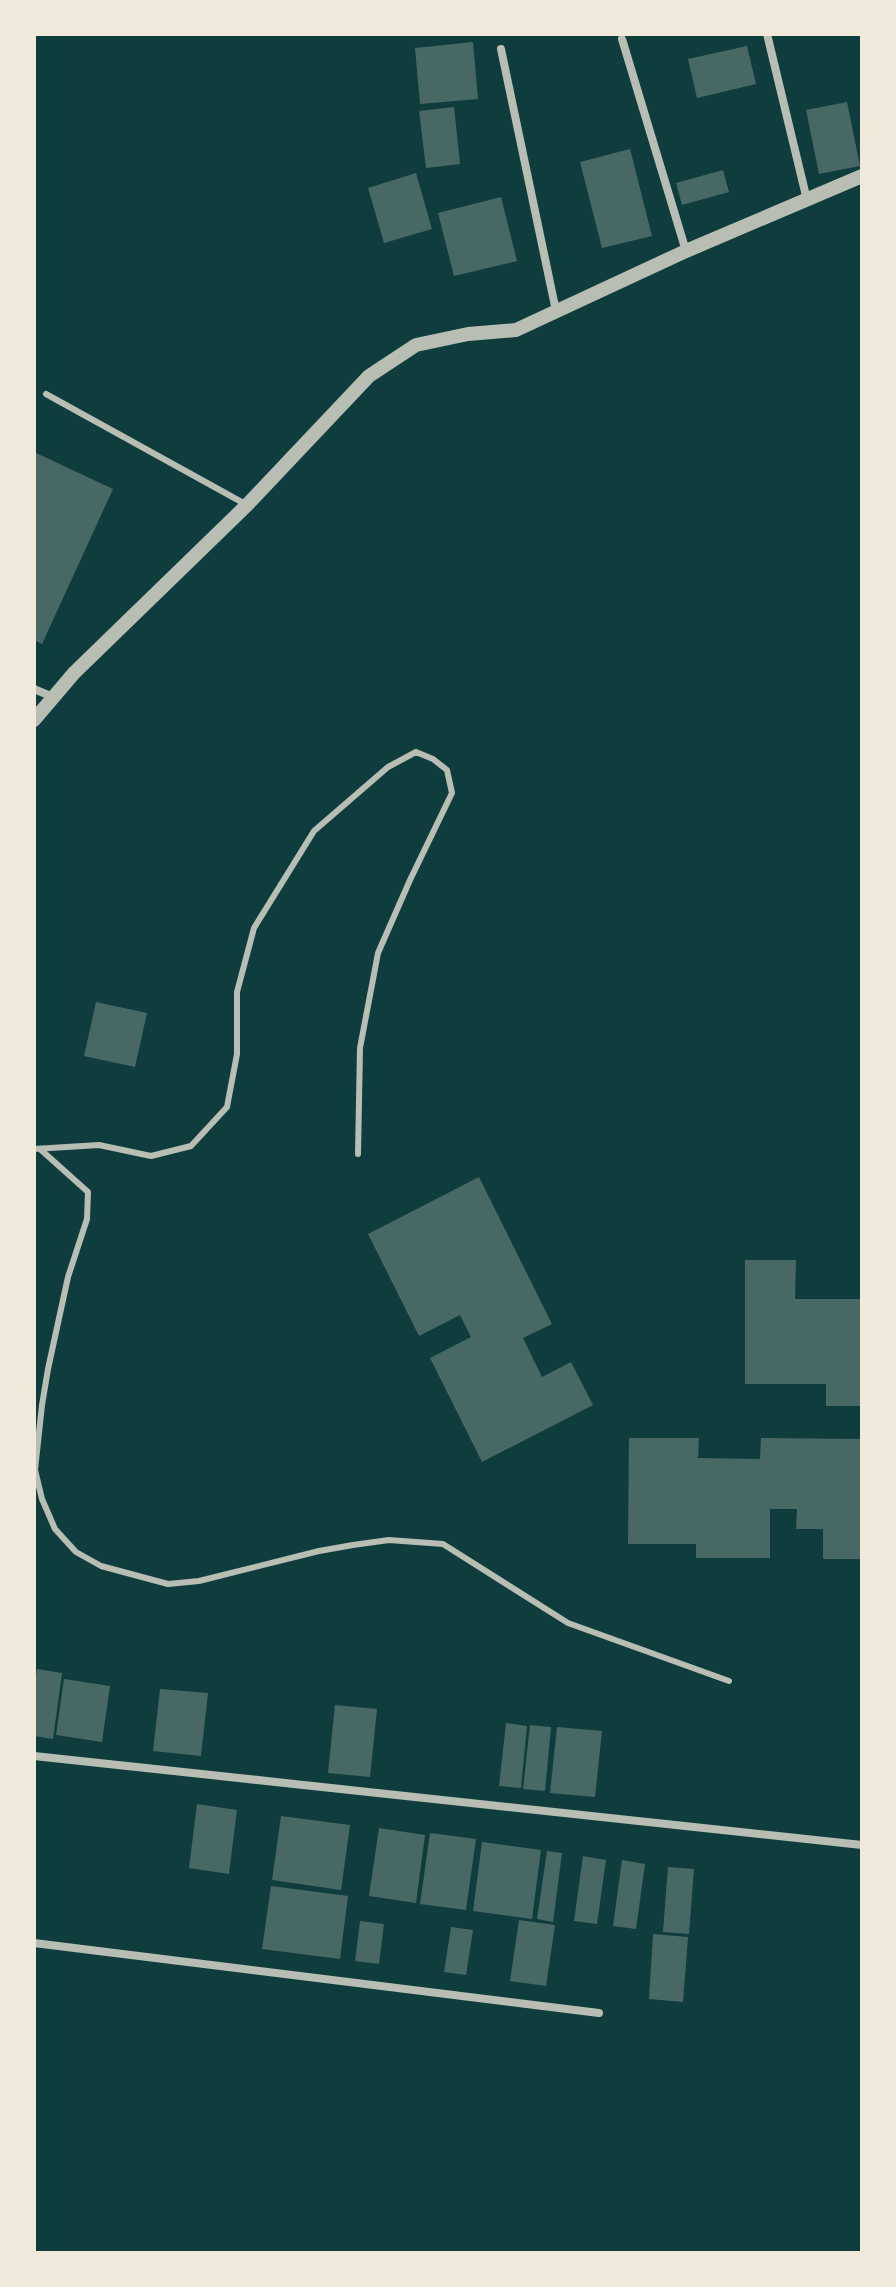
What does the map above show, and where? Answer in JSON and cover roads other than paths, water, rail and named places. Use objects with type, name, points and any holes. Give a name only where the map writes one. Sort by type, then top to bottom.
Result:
[{"type":"street","points":[[767,34],[807,201]]},
{"type":"street","points":[[622,39],[686,251]]},
{"type":"street","points":[[501,49],[556,311]]},
{"type":"street","points":[[34,720],[74,673],[247,505],[369,376],[416,345],[468,334],[516,330],[686,251],[862,176]]},
{"type":"street","points":[[34,689],[53,697]]},
{"type":"street","points":[[34,1756],[862,1845]]},
{"type":"street","points":[[34,1943],[599,2013]]},
{"type":"lane","points":[[46,394],[247,505]]},
{"type":"lane","points":[[37,1149],[99,1145],[151,1156],[191,1146],[227,1107],[237,1054],[237,992],[254,928],[314,831],[388,767],[416,752],[433,759],[447,770],[452,793],[378,953],[360,1048],[358,1154]]},
{"type":"lane","points":[[37,1149],[88,1192],[87,1219],[68,1277],[48,1369],[35,1470],[42,1499],[55,1529],[76,1552],[101,1566],[168,1584],[199,1581],[353,1545],[389,1540],[443,1544],[568,1623],[729,1681]]}]
